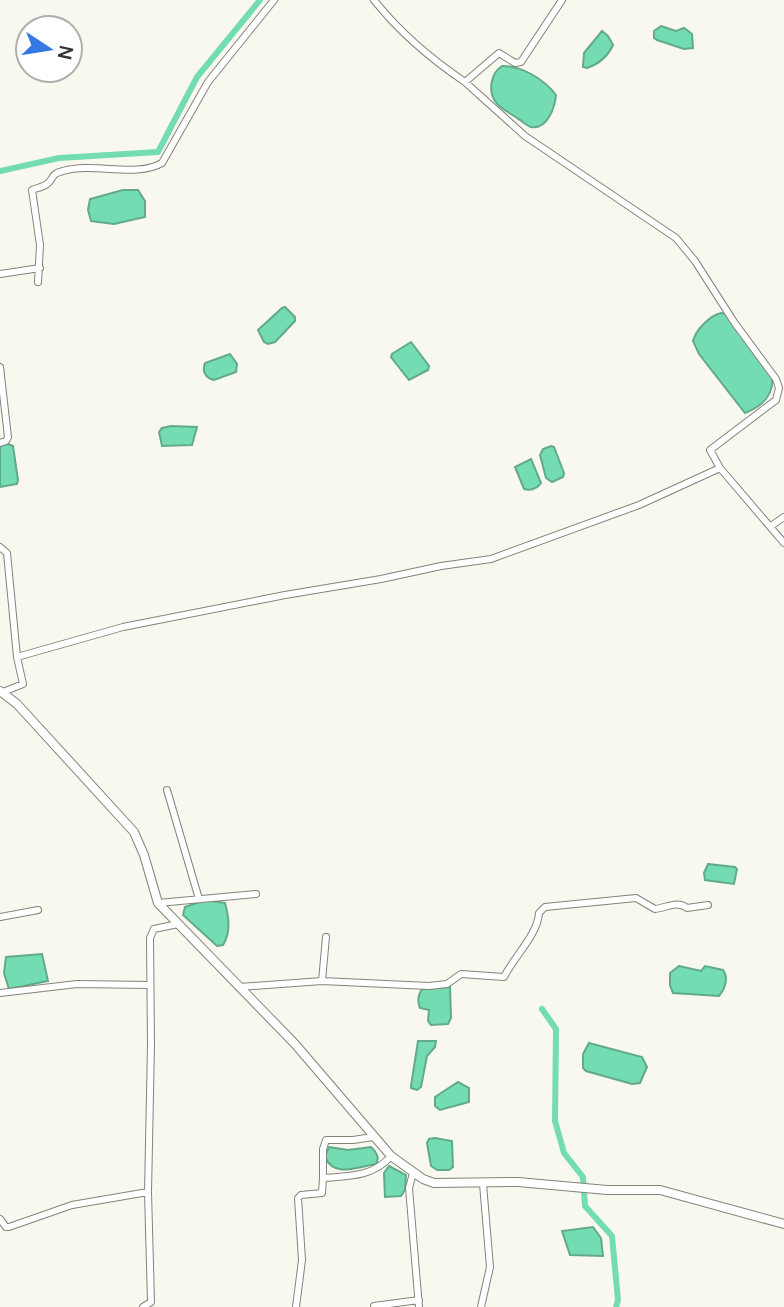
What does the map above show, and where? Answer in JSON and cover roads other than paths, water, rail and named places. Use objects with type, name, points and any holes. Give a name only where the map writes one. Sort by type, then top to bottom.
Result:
[{"type":"main road","points":[[2,691],[57,746],[134,832],[144,855],[158,903],[296,1044],[373,1137],[413,1173],[434,1183],[518,1182],[570,1188],[660,1190],[784,1224]]},
{"type":"street","points":[[38,282],[40,245],[32,190],[46,185],[53,174],[62,171],[103,167],[151,169],[162,163],[208,82],[274,0]]},
{"type":"street","points":[[374,0],[394,24],[425,53],[465,82],[525,135],[676,239],[695,261],[734,322],[776,379],[779,388],[776,400],[711,448],[710,454],[750,505],[784,542]]},
{"type":"street","points":[[465,82],[499,53],[515,63],[521,62],[562,0]]},
{"type":"street","points":[[0,274],[40,268]]},
{"type":"street","points":[[0,367],[8,437],[0,443]]},
{"type":"street","points":[[17,657],[123,627],[441,566],[491,559],[639,505],[720,468]]},
{"type":"street","points":[[771,526],[784,517]]},
{"type":"street","points":[[0,547],[7,552],[22,686],[2,691]]},
{"type":"street","points":[[167,790],[199,899]]},
{"type":"street","points":[[158,903],[256,894]]},
{"type":"street","points":[[239,987],[322,981],[429,986],[447,984],[461,974],[504,977],[533,934],[539,923],[539,913],[545,907],[636,898],[655,909],[681,904],[687,908],[708,905]]},
{"type":"street","points":[[0,917],[38,910]]},
{"type":"street","points":[[143,1307],[151,1303],[148,1192],[150,938],[154,929],[178,924]]},
{"type":"street","points":[[322,981],[326,937]]},
{"type":"street","points":[[0,993],[77,984],[150,985]]},
{"type":"street","points":[[296,1307],[302,1259],[298,1198],[301,1195],[322,1193],[323,1149],[326,1140],[373,1137]]},
{"type":"street","points":[[323,1178],[377,1170],[391,1156]]},
{"type":"street","points":[[374,1306],[419,1303],[409,1188],[413,1173]]},
{"type":"street","points":[[481,1307],[490,1267],[483,1184]]},
{"type":"street","points":[[0,1219],[9,1227],[72,1205],[148,1192]]},
{"type":"waterway","points":[[0,171],[59,158],[158,152],[197,77],[260,0]]},
{"type":"waterway","points":[[542,1009],[556,1029],[555,1121],[564,1153],[583,1177],[585,1206],[612,1236],[618,1300],[616,1307]]}]
